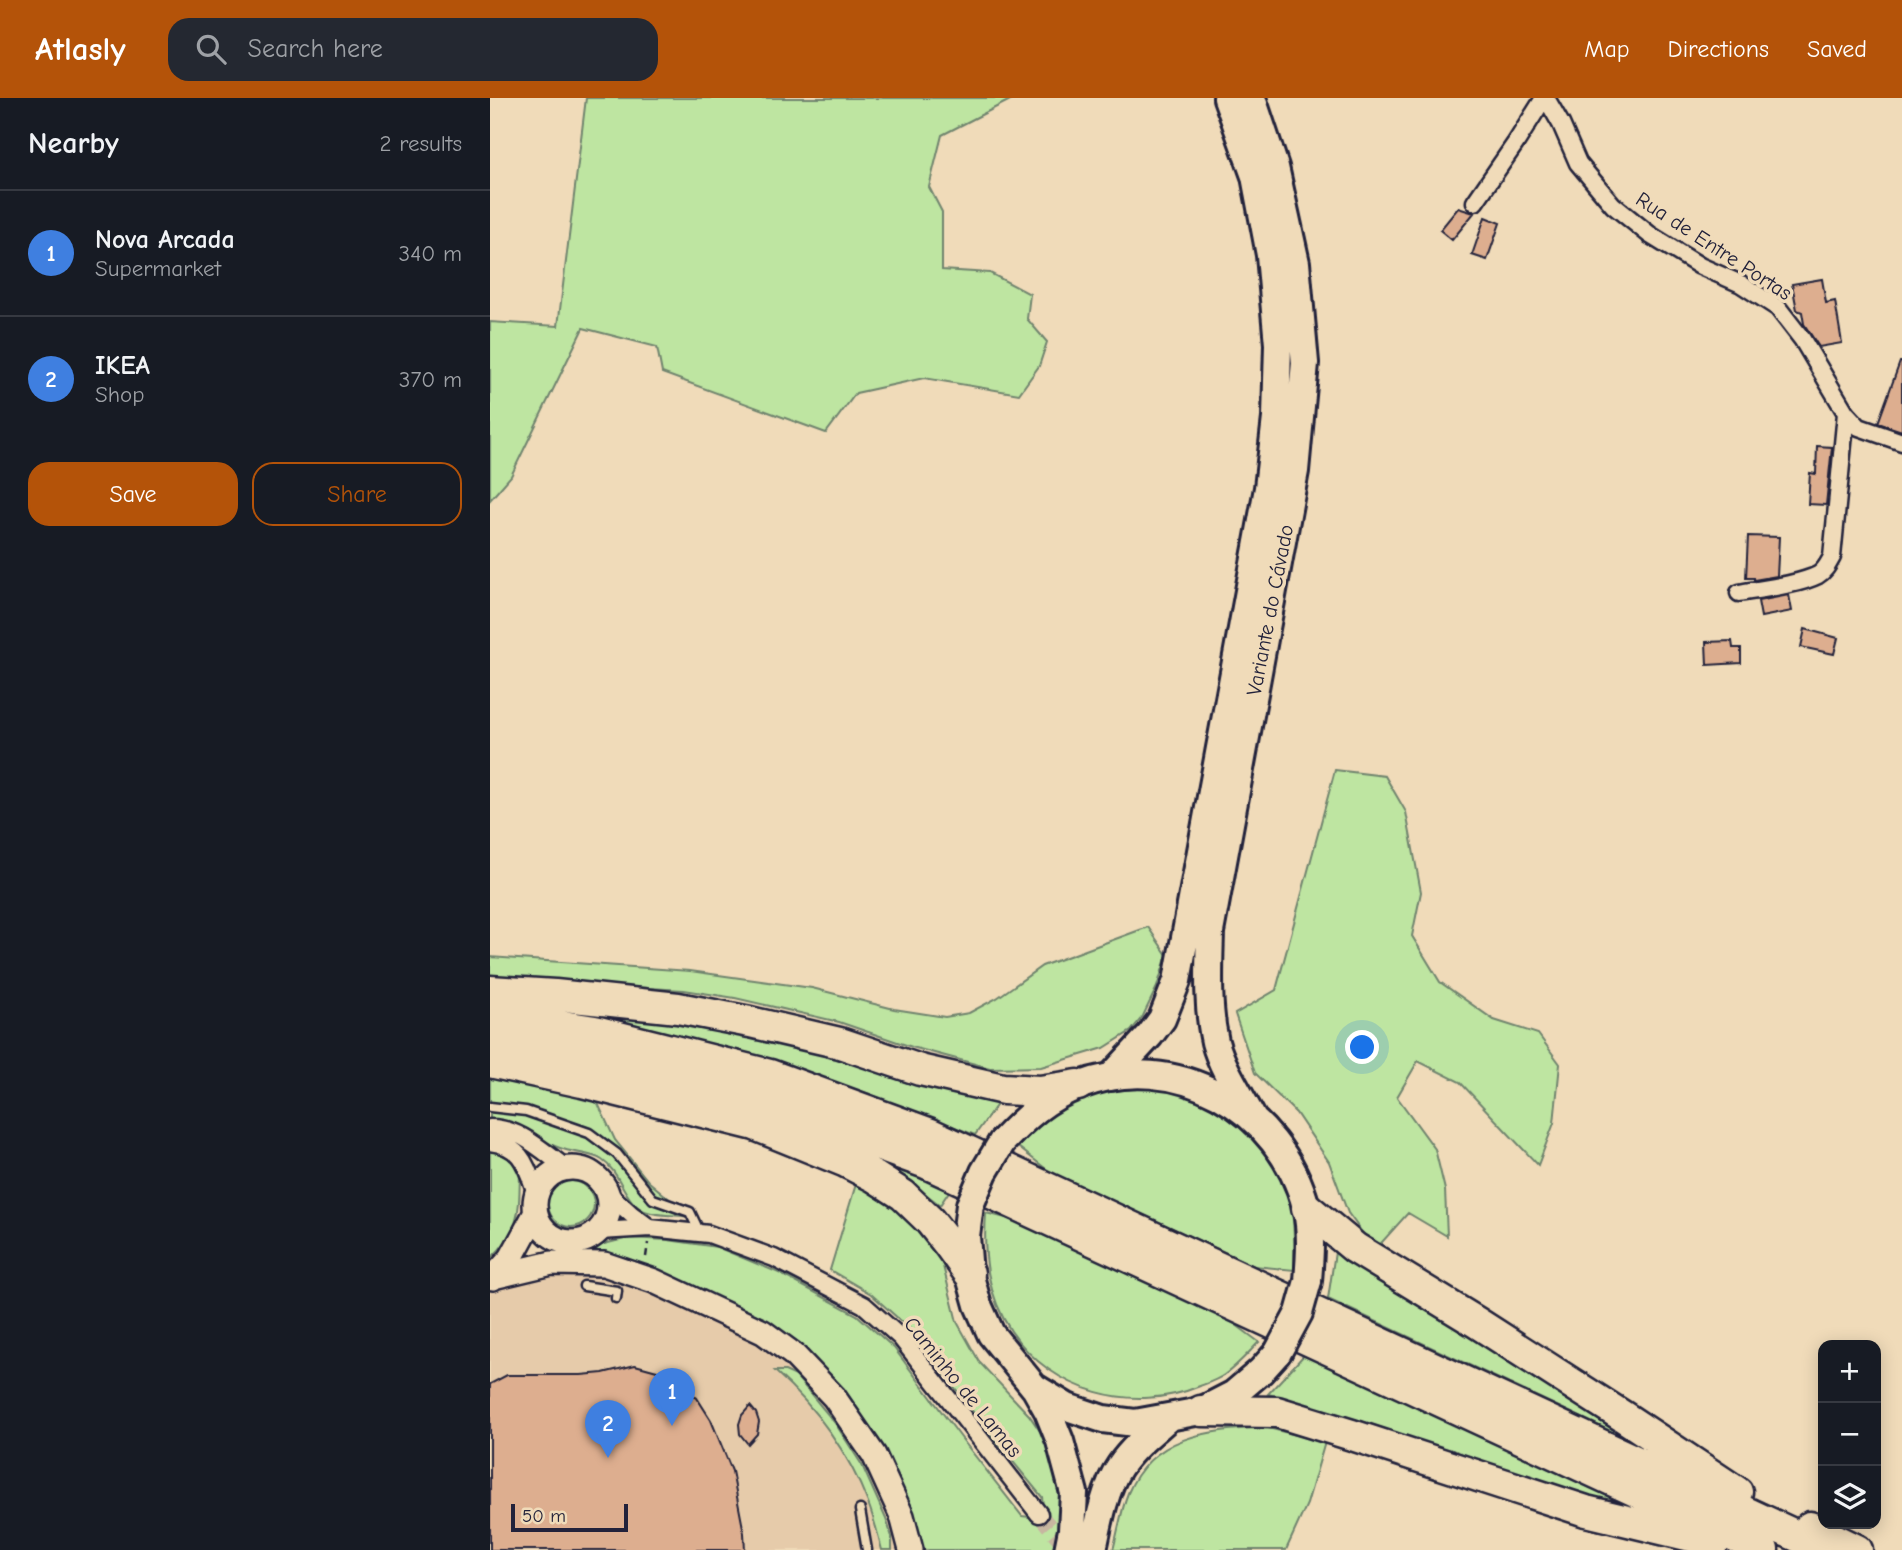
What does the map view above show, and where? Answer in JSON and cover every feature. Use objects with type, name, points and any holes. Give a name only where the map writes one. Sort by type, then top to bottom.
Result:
[{"type":"highway","points":[[490,991],[555,995],[690,1010],[840,1043],[920,1070],[1003,1089],[1040,1090],[1079,1085]]},
{"type":"highway","points":[[490,1015],[595,1031],[770,1075],[931,1134],[1827,1550]]},
{"type":"highway","points":[[490,1043],[588,1059],[762,1103],[926,1163],[1763,1550]]},
{"type":"highway","points":[[490,1062],[755,1125],[844,1161],[903,1195],[929,1220],[969,1273]]},
{"type":"highway","points":[[1307,1208],[1355,1248],[1625,1417],[1733,1490],[1857,1550]]},
{"type":"highway","points":[[1201,1410],[1277,1412],[1586,1511],[1699,1538],[1730,1550]]},
{"type":"main road","name":"Variante do Cávado","points":[[1111,1077],[1162,1019],[1177,981],[1268,488],[1276,418],[1278,344],[1270,255],[1255,176],[1227,98]]},
{"type":"main road","name":"Variante do Cávado","points":[[1252,98],[1275,167],[1296,263],[1305,363],[1295,471],[1210,932],[1209,981],[1216,1045],[1252,1116]]},
{"type":"main road","points":[[1034,1387],[1067,1407],[1102,1419],[1135,1423],[1201,1410],[1234,1394],[1278,1352],[1299,1313],[1307,1281],[1311,1244],[1307,1208],[1295,1174],[1276,1143],[1252,1116],[1213,1091],[1169,1077],[1111,1077],[1079,1085],[1024,1118],[1002,1142],[984,1172],[970,1205],[966,1236],[969,1273],[978,1305],[991,1334],[1034,1387],[1048,1411],[1060,1441],[1074,1493],[1068,1550]]},
{"type":"main road","points":[[1093,1550],[1097,1527],[1118,1468],[1147,1436],[1168,1418]]},
{"type":"street","points":[[1475,202],[1545,98]]},
{"type":"street","name":"Rua de Entre Portas","points":[[1545,98],[1561,124],[1578,163],[1613,205],[1650,235],[1700,266],[1741,284],[1779,308],[1802,339],[1846,413],[1859,427],[1902,442]]},
{"type":"street","points":[[1739,593],[1783,585],[1817,575],[1826,569],[1832,557],[1846,413]]},
{"type":"street","points":[[490,1128],[503,1128],[524,1136],[566,1168]]},
{"type":"street","points":[[490,1143],[513,1149],[523,1160],[540,1226],[549,1235],[589,1248],[604,1264]]},
{"type":"street","points":[[492,1279],[511,1258],[536,1204],[543,1181],[553,1172],[580,1168],[592,1173],[602,1182],[610,1207],[600,1231],[590,1238],[538,1244],[511,1258]]},
{"type":"street","points":[[607,1192],[650,1228]]},
{"type":"street","name":"Caminho de Lamas","points":[[600,1231],[650,1228],[709,1234],[774,1258],[864,1306],[901,1338],[1039,1514]]},
{"type":"street","points":[[492,1279],[552,1263],[604,1264],[654,1281],[763,1332],[793,1354],[834,1397],[874,1455],[902,1516],[911,1550]]},
{"type":"lane","points":[[490,1107],[527,1111],[589,1133],[617,1154],[653,1199],[690,1212],[700,1233]]},
{"type":"lane","points":[[584,1286],[617,1291],[617,1298]]},
{"type":"lane","points":[[860,1510],[867,1550]]},
{"type":"shaded area","points":[[604,1264],[728,1315],[834,1397],[911,1550],[490,1550],[490,1280]]},
{"type":"green space","points":[[586,98],[1014,98],[942,135],[929,187],[942,212],[942,270],[990,273],[1030,294],[1027,319],[1047,342],[1039,366],[1019,394],[924,378],[856,393],[826,433],[662,373],[657,347],[583,328],[511,476],[490,500],[490,322],[558,326]]},
{"type":"green space","points":[[1335,770],[1385,776],[1406,812],[1421,892],[1412,936],[1440,982],[1494,1020],[1538,1034],[1560,1064],[1554,1123],[1538,1165],[1460,1082],[1418,1061],[1397,1097],[1435,1149],[1445,1190],[1447,1236],[1408,1213],[1375,1250],[1348,1213],[1329,1162],[1296,1113],[1255,1073],[1235,1014],[1276,990]]},
{"type":"green space","points":[[1148,927],[1167,955],[1157,987],[1143,1016],[1131,1031],[1104,1048],[1041,1067],[990,1068],[912,1047],[839,1022],[735,998],[684,990],[490,979],[490,957],[690,971],[812,988],[894,1009],[945,1017],[969,1013],[997,998],[1042,966]]},
{"type":"green space","points":[[490,1002],[620,1014],[770,1038],[998,1103],[975,1135],[771,1060]]},
{"type":"green space","points":[[490,1073],[595,1097],[615,1140],[648,1181],[691,1217],[648,1212],[634,1203],[602,1160],[550,1144],[511,1123],[490,1121]]},
{"type":"green space","points":[[1156,1088],[1192,1096],[1217,1107],[1245,1128],[1269,1155],[1286,1185],[1290,1200],[1294,1270],[1254,1266],[1050,1172],[1018,1147],[1049,1118],[1079,1100],[1113,1091]]},
{"type":"green space","points":[[841,1144],[950,1190],[940,1205],[897,1172]]},
{"type":"green space","points":[[490,1151],[507,1157],[520,1169],[517,1218],[508,1238],[490,1259]]},
{"type":"green space","points":[[571,1181],[587,1188],[594,1204],[587,1220],[571,1227],[555,1220],[548,1204],[555,1188]]},
{"type":"green space","points":[[856,1184],[886,1201],[915,1225],[942,1262],[957,1322],[980,1363],[1029,1415],[1044,1437],[1055,1469],[1061,1509],[1054,1550],[920,1550],[812,1358],[611,1260],[596,1250],[600,1245],[628,1238],[717,1247],[779,1273],[857,1315],[894,1348],[1022,1516],[1035,1516],[1043,1506],[1042,1497],[911,1330],[871,1294],[830,1270]]},
{"type":"green space","points":[[986,1213],[1022,1222],[1224,1316],[1259,1342],[1221,1377],[1174,1394],[1148,1398],[1122,1397],[1071,1383],[1028,1352],[1003,1317],[988,1274]]},
{"type":"green space","points":[[1335,1252],[1490,1343],[1679,1463],[1328,1299]]},
{"type":"green space","points":[[1305,1354],[1657,1515],[1586,1497],[1364,1422],[1268,1394]]},
{"type":"green space","points":[[775,1371],[785,1371],[796,1376],[835,1423],[862,1465],[886,1519],[892,1537],[892,1550],[882,1550],[868,1503],[841,1448],[817,1415]]},
{"type":"green space","points":[[1264,1427],[1325,1442],[1307,1504],[1286,1550],[1113,1550],[1128,1493],[1139,1473],[1152,1458],[1185,1439],[1203,1434]]},
{"type":"building","points":[[1458,208],[1474,213],[1452,240],[1440,230]]},
{"type":"building","points":[[1485,217],[1500,223],[1487,260],[1472,255]]},
{"type":"building","points":[[1822,279],[1826,303],[1835,301],[1842,343],[1819,347],[1804,324],[1802,312],[1797,310],[1792,284]]},
{"type":"building","points":[[1902,362],[1902,431],[1878,423]]},
{"type":"building","points":[[1817,446],[1832,447],[1826,505],[1808,504],[1810,473],[1816,474]]},
{"type":"building","points":[[1748,536],[1779,537],[1777,576],[1754,580],[1746,578]]},
{"type":"building","points":[[1789,595],[1792,611],[1761,617],[1758,601]]},
{"type":"building","points":[[1805,629],[1838,638],[1834,654],[1801,647]]},
{"type":"building","points":[[1732,641],[1733,648],[1741,648],[1741,663],[1707,665],[1706,642]]},
{"type":"building","points":[[635,1365],[676,1380],[697,1398],[711,1420],[732,1471],[745,1550],[490,1550],[490,1384],[507,1375],[581,1375]]},
{"type":"building","points":[[750,1406],[759,1422],[757,1434],[748,1444],[740,1434],[739,1424],[742,1415]]},
{"type":"tunnel","points":[[1039,1514],[1069,1550]]},
{"type":"place","name":"Nova Arcada","points":[[672,1426]]},
{"type":"place","name":"IKEA","points":[[608,1458]]}]
